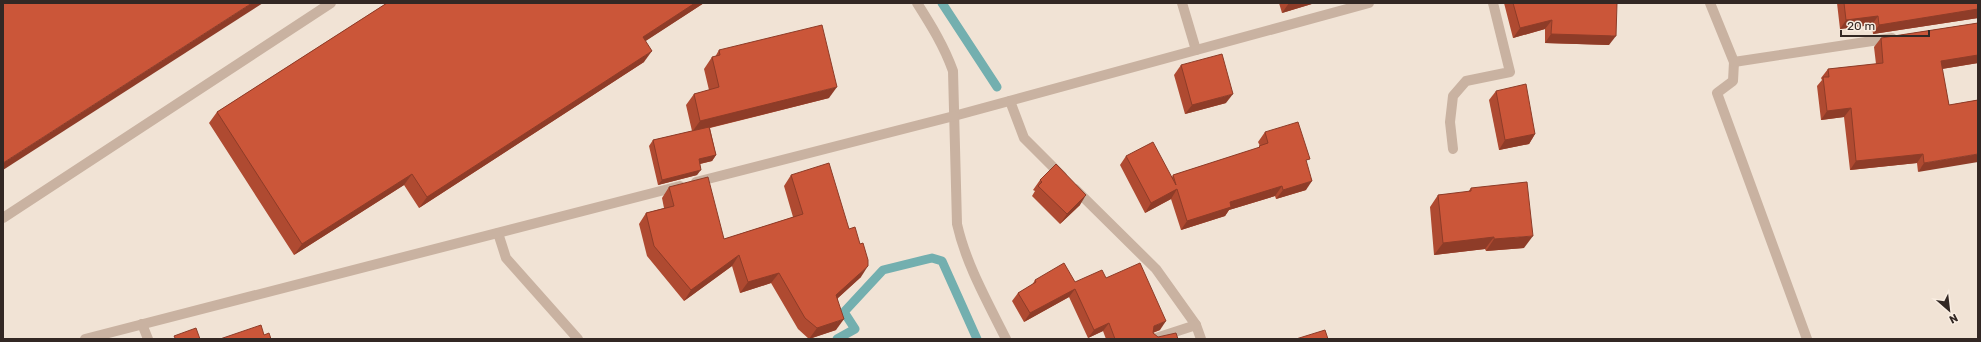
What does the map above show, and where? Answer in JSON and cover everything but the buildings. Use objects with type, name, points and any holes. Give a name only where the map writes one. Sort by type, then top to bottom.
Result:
[{"type":"street","points":[[3,218],[331,3]]},
{"type":"street","points":[[917,3],[940,40],[952,70],[957,224],[959,236],[967,258],[1006,339]]},
{"type":"street","points":[[1182,3],[1196,50]]},
{"type":"street","points":[[85,339],[954,116],[1369,3]]},
{"type":"street","points":[[1453,149],[1450,122],[1453,96],[1466,82],[1510,72],[1493,3]]},
{"type":"street","points":[[1710,3],[1734,62],[1733,82],[1717,93],[1807,339]]},
{"type":"street","points":[[1734,62],[1899,37]]},
{"type":"street","points":[[1010,101],[1024,138],[1156,269],[1196,325],[1202,339]]},
{"type":"street","points":[[498,233],[506,258],[578,339]]},
{"type":"street","points":[[142,324],[148,339]]},
{"type":"street","points":[[1153,339],[1196,325]]},
{"type":"waterway","points":[[942,3],[997,87]]},
{"type":"waterway","points":[[837,339],[855,329],[844,312],[883,270],[932,258],[942,261],[977,339]]}]
